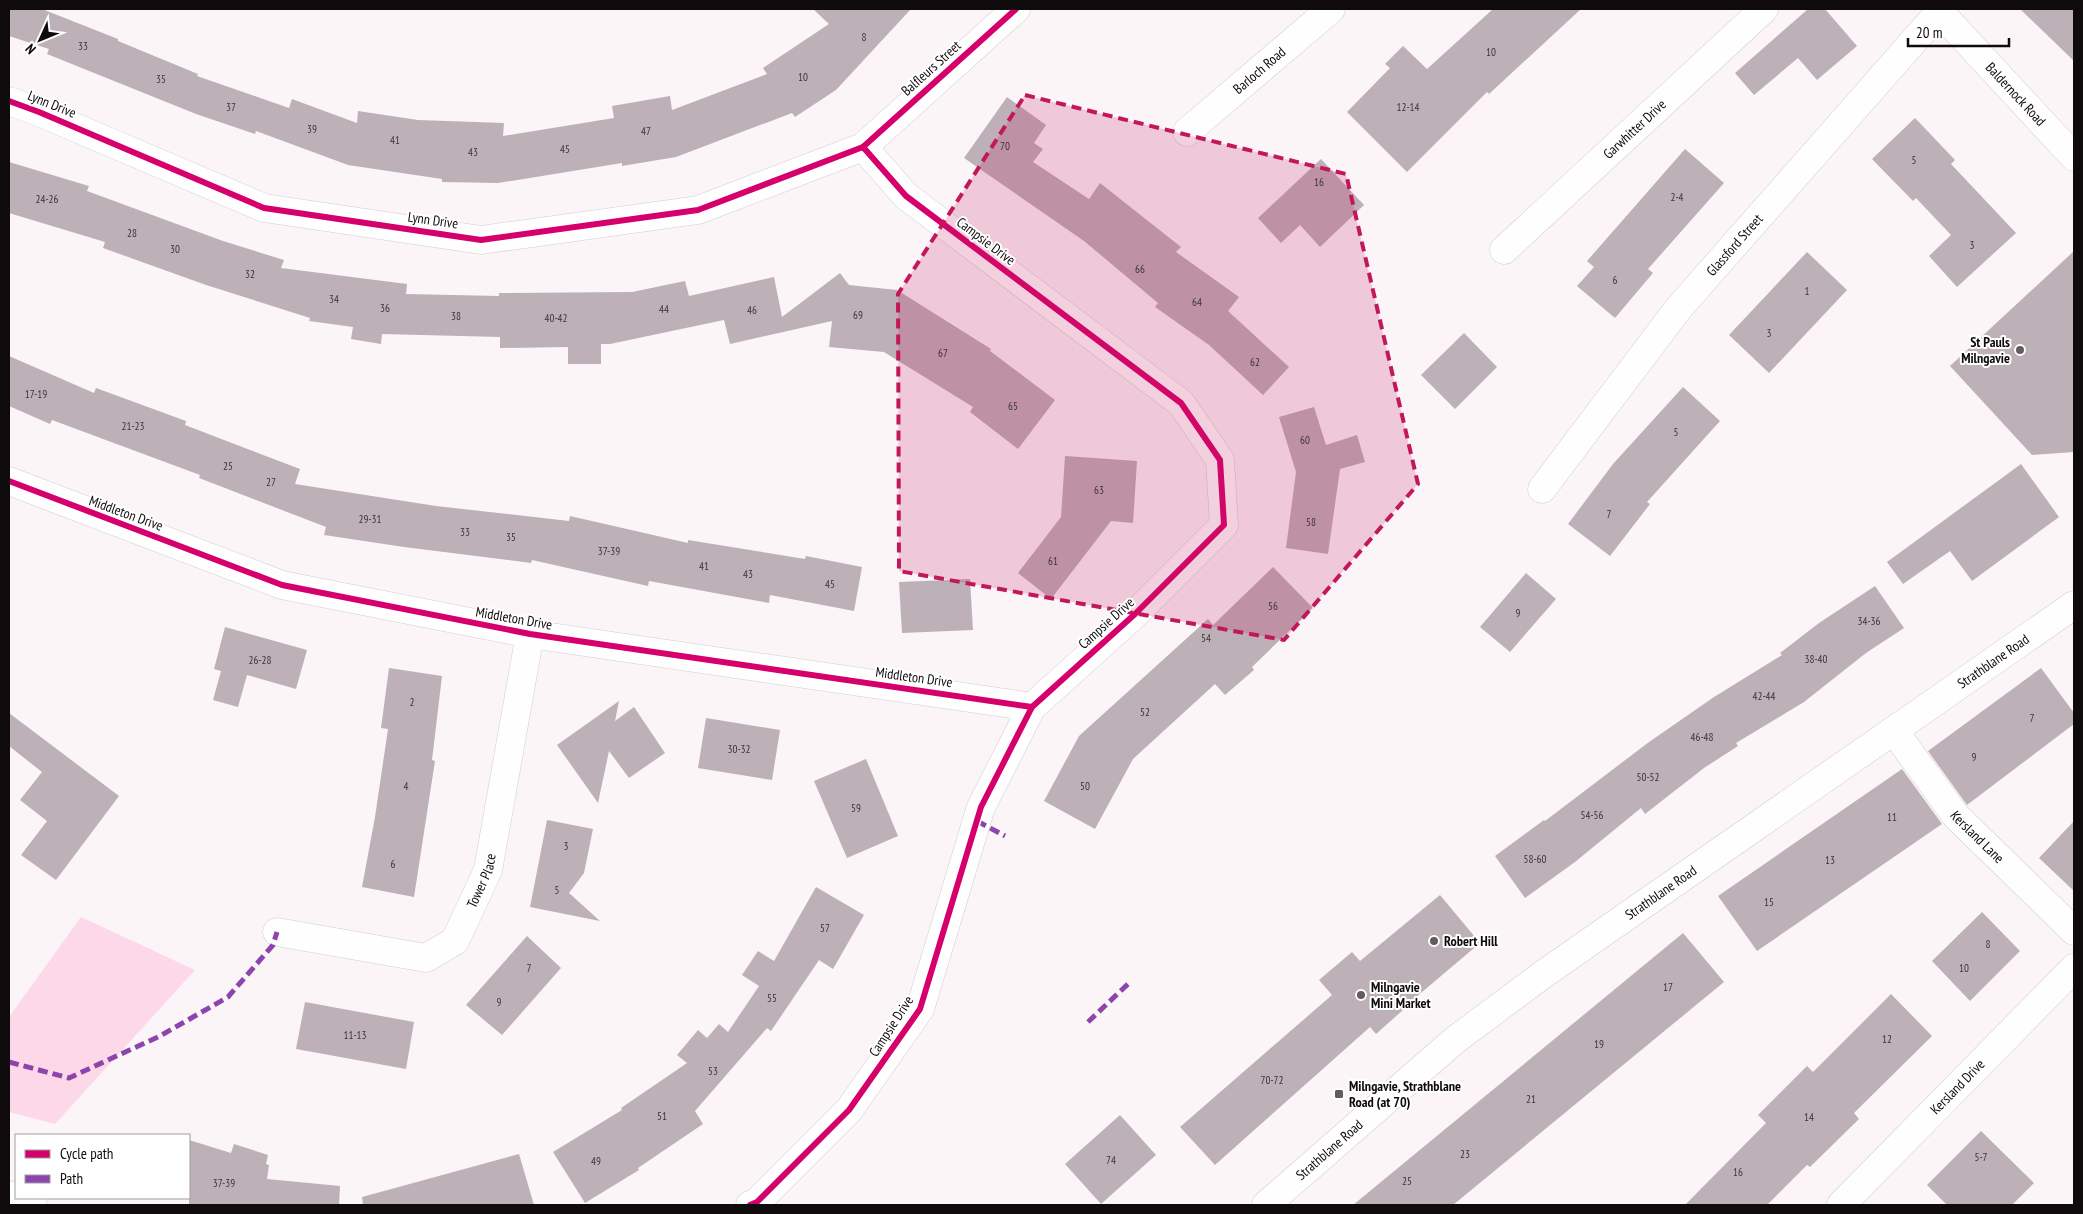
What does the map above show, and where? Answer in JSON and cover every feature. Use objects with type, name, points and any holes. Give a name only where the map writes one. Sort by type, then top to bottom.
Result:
[{"type":"street","name":"Balfleurs Street","points":[[863,147],[1016,9]]},
{"type":"street","name":"Barloch Road","points":[[1187,132],[1332,9]]},
{"type":"street","name":"Garwhitter Drive","points":[[1504,250],[1764,9]]},
{"type":"street","name":"Baldernock Road","points":[[1939,10],[2074,158]]},
{"type":"street","name":"Glassford Street","points":[[1542,489],[1678,309],[1939,10]]},
{"type":"street","name":"Lynn Drive","points":[[9,101],[264,208],[481,240],[698,210],[863,147]]},
{"type":"street","name":"Campsie Drive","points":[[750,1205],[757,1202],[850,1110],[920,1009],[981,807],[1032,707],[1136,614],[1224,525],[1220,460],[1181,403],[906,196],[863,147]]},
{"type":"street","name":"Middleton Drive","points":[[9,481],[282,584],[530,634],[1032,707]]},
{"type":"street","name":"Strathblane Road","points":[[1266,1205],[1454,1040],[1545,973],[2074,605]]},
{"type":"street","name":"Tower Place","points":[[277,932],[426,958],[455,941],[488,870],[530,634]]},
{"type":"street","name":"Kersland Lane","points":[[1894,732],[1956,816],[2074,930]]},
{"type":"street","name":"Kersland Drive","points":[[1841,1205],[2074,968]]},
{"type":"street","points":[[19,1199],[33,1205]]},
{"type":"highlighted area","points":[[1025,95],[1346,174],[1418,484],[1284,640],[899,571],[898,294]]},
{"type":"shaded area","points":[[81,917],[195,970],[55,1124],[9,1112],[9,1017]]},
{"type":"building","points":[[9,9],[42,9],[118,39],[118,41],[198,74],[197,76],[289,108],[292,99],[357,123],[358,111],[418,120],[504,123],[503,136],[614,118],[612,106],[670,96],[672,110],[767,74],[763,68],[829,24],[813,9],[911,9],[836,90],[795,117],[792,113],[676,157],[622,166],[622,163],[498,183],[442,182],[442,179],[348,165],[256,131],[255,134],[196,114],[47,54],[49,49],[9,36]]},
{"type":"building","points":[[1493,9],[1581,9],[1489,94],[1487,92],[1407,172],[1347,112],[1390,68],[1385,64],[1403,46],[1427,69]]},
{"type":"building","points":[[1808,9],[1825,9],[1857,46],[1817,80],[1798,58],[1754,95],[1735,73]]},
{"type":"building","points":[[2020,9],[2074,9],[2074,61]]},
{"type":"building","points":[[1007,97],[1046,125],[1034,143],[1043,149],[1033,162],[1089,199],[1100,183],[1181,247],[1176,252],[1239,297],[1228,311],[1289,367],[1263,395],[1209,345],[1155,307],[1158,303],[1084,241],[964,158]]},
{"type":"building","points":[[1915,118],[1955,160],[1951,164],[2016,233],[1957,287],[1929,256],[1951,235],[1916,198],[1913,201],[1872,159]]},
{"type":"building","points":[[1685,149],[1724,183],[1648,269],[1653,273],[1615,318],[1577,286],[1594,267],[1587,261]]},
{"type":"building","points":[[1321,159],[1364,205],[1320,247],[1300,225],[1281,243],[1258,218]]},
{"type":"building","points":[[9,162],[89,186],[87,191],[223,241],[284,260],[281,268],[407,284],[406,294],[499,296],[499,293],[632,292],[685,281],[689,296],[774,277],[782,317],[840,273],[849,285],[897,290],[991,349],[990,351],[1055,400],[1018,449],[970,412],[973,407],[884,352],[829,347],[832,321],[730,344],[724,320],[610,344],[601,344],[601,364],[568,364],[568,347],[500,348],[500,337],[382,334],[381,344],[351,339],[353,327],[309,321],[310,318],[206,285],[103,248],[105,242],[9,213]]},
{"type":"building","name":"St Pauls Milngavie","points":[[2074,251],[2074,452],[2032,455],[1950,366]]},
{"type":"building","points":[[1807,252],[1847,290],[1769,373],[1729,335]]},
{"type":"building","points":[[1464,333],[1497,367],[1455,409],[1421,375]]},
{"type":"building","points":[[9,356],[94,393],[96,388],[186,421],[185,425],[300,469],[295,484],[436,506],[569,521],[570,516],[688,543],[688,540],[805,559],[806,556],[862,567],[854,611],[770,595],[769,603],[649,581],[648,586],[532,560],[531,563],[324,535],[326,527],[199,478],[200,475],[52,420],[50,424],[9,406]]},
{"type":"building","points":[[1683,387],[1720,421],[1647,502],[1650,504],[1610,556],[1568,524],[1613,464]]},
{"type":"building","points":[[1314,407],[1326,445],[1357,435],[1365,462],[1340,469],[1328,554],[1286,548],[1296,472],[1279,417]]},
{"type":"building","points":[[1065,456],[1137,461],[1133,523],[1111,521],[1051,599],[1018,573],[1061,517]]},
{"type":"building","points":[[2021,464],[2059,517],[1972,581],[1950,551],[1903,584],[1887,562]]},
{"type":"building","points":[[1273,567],[1313,608],[1252,667],[1254,670],[1225,695],[1215,684],[1133,759],[1095,829],[1044,801],[1079,736],[1208,619],[1213,625]]},
{"type":"building","points":[[1526,573],[1556,599],[1510,652],[1480,627]]},
{"type":"building","points":[[970,579],[973,630],[902,633],[899,582]]},
{"type":"building","points":[[1875,586],[1904,628],[1866,653],[1804,702],[1736,743],[1738,746],[1704,768],[1645,814],[1641,808],[1575,862],[1525,898],[1495,856],[1545,821],[1649,742],[1714,697],[1782,655],[1780,653],[1819,623]]},
{"type":"building","points":[[225,627],[307,650],[296,689],[247,675],[238,707],[213,700],[221,671],[214,669]]},
{"type":"building","points":[[389,668],[442,676],[432,760],[435,761],[414,897],[362,887],[388,729],[381,728]]},
{"type":"building","points":[[2041,668],[2074,713],[2074,724],[1967,805],[1928,751]]},
{"type":"building","points":[[619,701],[615,721],[634,707],[665,753],[629,778],[609,751],[598,803],[557,745]]},
{"type":"building","points":[[9,713],[119,796],[56,880],[21,855],[47,821],[20,800],[42,772],[9,746]]},
{"type":"building","points":[[706,718],[780,730],[772,780],[698,768]]},
{"type":"building","points":[[866,759],[898,836],[847,858],[814,781]]},
{"type":"building","points":[[1902,769],[1942,824],[1757,951],[1718,896]]},
{"type":"building","points":[[547,820],[593,829],[584,873],[569,893],[600,921],[530,907]]},
{"type":"building","points":[[2074,821],[2074,891],[2039,858]]},
{"type":"building","points":[[816,887],[864,915],[833,969],[819,960],[771,1031],[767,1028],[695,1111],[703,1124],[638,1168],[639,1170],[585,1203],[553,1152],[622,1110],[621,1108],[687,1063],[677,1055],[698,1030],[707,1038],[719,1024],[728,1032],[759,986],[742,975],[758,951],[774,961]]},
{"type":"building","points":[[1440,895],[1480,943],[1402,1009],[1376,1034],[1370,1027],[1215,1165],[1180,1127],[1332,995],[1319,980],[1352,952],[1360,961]]},
{"type":"building","points":[[1982,912],[2020,951],[1970,1001],[1932,961]]},
{"type":"building","points":[[1683,933],[1724,982],[1453,1205],[1353,1205]]},
{"type":"building","points":[[527,936],[561,968],[502,1035],[466,1005]]},
{"type":"building","points":[[1891,994],[1932,1036],[1854,1113],[1859,1119],[1810,1167],[1807,1165],[1767,1205],[1685,1205],[1766,1123],[1758,1115],[1807,1066],[1813,1072]]},
{"type":"building","points":[[305,1002],[414,1022],[406,1069],[296,1049]]},
{"type":"building","points":[[1120,1115],[1156,1155],[1101,1204],[1065,1164]]},
{"type":"building","points":[[1981,1131],[2034,1183],[2012,1205],[1947,1205],[1927,1185]]},
{"type":"building","points":[[190,1140],[231,1153],[234,1144],[268,1155],[266,1164],[269,1165],[267,1179],[340,1186],[339,1205],[189,1205]]},
{"type":"building","points":[[519,1154],[534,1205],[363,1205],[362,1197]]},
{"type":"marked path","points":[[977,821],[1005,836]]},
{"type":"marked path","points":[[9,1062],[69,1078],[160,1036],[228,997],[273,945],[277,932]]},
{"type":"marked path","points":[[1088,1022],[1129,983]]},
{"type":"cycle path","points":[[9,101],[264,208],[481,240],[698,210],[863,147],[1016,9]]},
{"type":"cycle path","points":[[750,1205],[757,1202],[849,1110],[920,1009],[981,807],[1032,707],[1135,614],[1224,525],[1220,460],[1181,403],[906,196],[863,147]]},
{"type":"cycle path","points":[[9,481],[282,585],[530,634],[1032,707]]},
{"type":"place","name":"St Pauls Milngavie","points":[[2020,350]]},
{"type":"place","name":"Robert Hill","points":[[1434,941]]},
{"type":"place","name":"Milngavie Mini Market","points":[[1361,995]]},
{"type":"place","name":"Milngavie, Strathblane Road (at 70)","points":[[1339,1094]]}]
